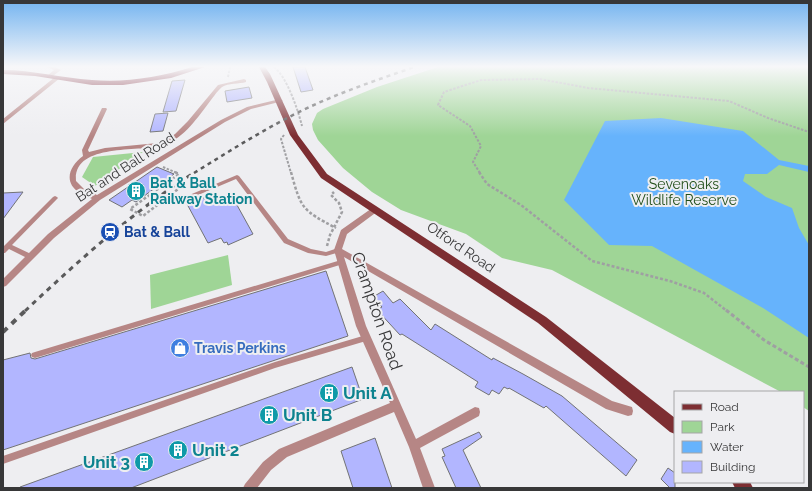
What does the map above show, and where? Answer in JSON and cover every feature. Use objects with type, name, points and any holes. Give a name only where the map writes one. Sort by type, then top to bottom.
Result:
[{"type":"main road","name":"Otford Road","points":[[274,90],[301,147],[324,176],[542,320],[674,426]]},
{"type":"street","points":[[3,122],[38,90]]},
{"type":"street","points":[[97,198],[79,189],[72,179],[76,167],[86,156],[98,151],[158,144],[167,141],[179,133],[218,90]]},
{"type":"street","name":"Bat and Ball Road","points":[[3,284],[30,256],[97,198],[223,121],[249,108],[280,101]]},
{"type":"street","points":[[86,156],[85,150],[104,109]]},
{"type":"street","points":[[344,232],[375,209]]},
{"type":"street","name":"Crampton Road","points":[[344,232],[338,250],[366,338],[414,446],[429,488]]},
{"type":"street","points":[[338,250],[610,405],[628,411]]},
{"type":"street","points":[[249,488],[267,466],[283,453],[395,406]]},
{"type":"street","points":[[414,446],[475,412]]},
{"type":"lane","points":[[189,197],[236,177],[286,241],[310,251],[326,254],[338,250]]},
{"type":"lane","points":[[3,252],[55,198]]},
{"type":"lane","points":[[8,246],[30,256]]},
{"type":"lane","points":[[35,355],[341,262]]},
{"type":"lane","points":[[3,460],[275,365],[366,338]]},
{"type":"path","points":[[450,90],[444,92],[438,105],[470,126],[481,146],[473,162],[487,184],[520,204],[592,261],[670,281],[704,293],[764,340],[809,368]]},
{"type":"path","points":[[609,90],[729,101],[768,118],[809,132]]},
{"type":"path","points":[[290,126],[281,139],[298,198],[309,214],[344,232]]},
{"type":"path","points":[[154,163],[179,174],[130,209],[143,216],[186,183]]},
{"type":"path","points":[[162,202],[189,197]]},
{"type":"green space","name":"Sevenoaks Wildlife Reserve","points":[[370,90],[809,90],[809,411],[804,408],[804,391],[779,391],[552,270],[502,258],[466,234],[401,210],[372,192],[343,168],[318,140],[312,124],[317,113],[323,109]]},
{"type":"green space","points":[[143,152],[95,186],[82,177],[93,157]]},
{"type":"green space","points":[[228,255],[232,285],[151,309],[150,275]]},
{"type":"water","points":[[661,118],[743,131],[779,160],[809,166],[809,172],[779,165],[767,174],[745,174],[743,181],[766,197],[792,208],[799,228],[809,245],[809,338],[763,308],[652,246],[609,245],[564,200],[605,121]]},
{"type":"building","points":[[169,90],[182,90],[176,111],[163,112]]},
{"type":"building","points":[[250,90],[252,98],[227,102],[225,91]]},
{"type":"building","points":[[300,90],[313,90],[301,92]]},
{"type":"building","points":[[168,113],[163,131],[150,132],[155,114]]},
{"type":"building","name":"Bat & Ball Railway Station","points":[[157,167],[174,174],[136,202],[132,200],[122,207],[109,200]]},
{"type":"building","points":[[23,192],[3,219],[3,193]]},
{"type":"building","points":[[232,196],[253,234],[228,245],[227,242],[224,243],[221,238],[208,243],[187,204],[203,197],[208,205]]},
{"type":"building","name":"Travis Perkins","points":[[326,271],[348,336],[3,450],[3,360],[30,353],[31,358],[35,359]]},
{"type":"building","points":[[383,291],[393,303],[400,299],[431,330],[435,324],[492,360],[493,358],[562,396],[637,460],[626,476],[546,406],[544,408],[509,388],[504,387],[499,394],[492,390],[489,395],[475,387],[478,382],[402,334],[400,335],[377,310],[382,307],[373,297]]},
{"type":"building","points":[[352,367],[363,399],[131,488],[20,488],[20,487]]},
{"type":"building","points":[[479,432],[482,437],[463,450],[481,488],[456,488],[442,457],[445,456],[442,449]]},
{"type":"building","points":[[375,438],[392,488],[353,488],[341,451]]},
{"type":"building","points":[[668,468],[674,472],[675,488],[670,488],[661,479]]},
{"type":"railway","points":[[194,173],[258,134],[297,113],[351,90]]},
{"type":"railway","points":[[25,311],[107,237],[150,203],[195,172]]},
{"type":"railway","points":[[3,332],[26,310]]},
{"type":"place","name":"Bat & Ball Railway Station","points":[[136,191]]},
{"type":"place","name":"Bat & Ball","points":[[110,232]]},
{"type":"place","name":"Travis Perkins","points":[[180,348]]},
{"type":"place","name":"Unit A","points":[[329,393]]},
{"type":"place","name":"Unit B","points":[[269,415]]},
{"type":"place","name":"Unit 2","points":[[178,450]]},
{"type":"place","name":"Unit 3","points":[[144,462]]}]
